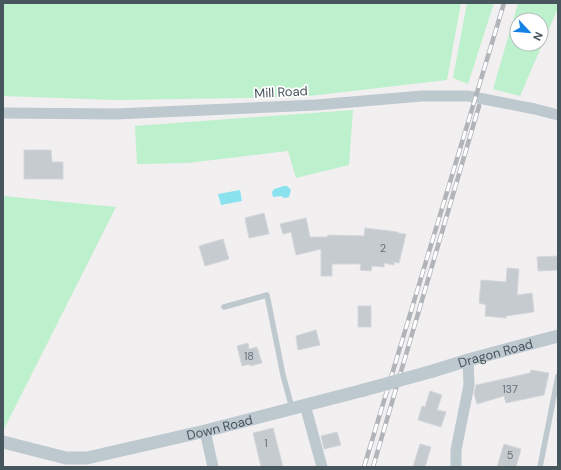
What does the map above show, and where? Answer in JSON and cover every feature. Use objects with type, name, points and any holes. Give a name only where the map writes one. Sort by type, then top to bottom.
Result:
[{"type":"street","name":"Mill Road","points":[[3,113],[116,114],[316,105],[422,96],[468,96],[558,115]]},
{"type":"street","name":"Dragon Road","points":[[433,371],[558,336]]},
{"type":"street","points":[[456,467],[456,450],[469,385],[468,360]]},
{"type":"street","name":"Down Road","points":[[3,442],[66,458],[87,458],[205,431],[433,371]]},
{"type":"street","points":[[305,405],[322,467]]},
{"type":"street","points":[[205,431],[213,467]]},
{"type":"lane","points":[[224,307],[267,296],[283,375],[292,409]]},
{"type":"lane","points":[[540,467],[558,376]]},
{"type":"green space","points":[[3,3],[461,3],[447,80],[301,97],[117,100],[3,96]]},
{"type":"green space","points":[[467,3],[494,3],[468,84],[453,78]]},
{"type":"green space","points":[[518,3],[558,3],[558,8],[549,29],[549,12],[515,12]]},
{"type":"green space","points":[[509,34],[509,52],[539,52],[520,96],[493,89]]},
{"type":"green space","points":[[353,110],[349,165],[296,178],[288,151],[188,163],[137,164],[135,126]]},
{"type":"green space","points":[[3,196],[116,207],[3,431]]},
{"type":"water","points":[[287,186],[291,190],[289,197],[273,197],[272,192],[274,189]]},
{"type":"water","points":[[240,190],[242,201],[221,205],[218,194]]},
{"type":"building","points":[[24,150],[51,150],[52,162],[63,162],[63,179],[24,179]]},
{"type":"building","points":[[264,213],[269,234],[249,238],[245,218]]},
{"type":"building","points":[[306,218],[310,237],[327,237],[328,235],[364,236],[365,228],[406,234],[399,263],[394,262],[394,265],[384,263],[384,267],[372,266],[371,271],[360,270],[361,264],[332,264],[332,276],[321,276],[321,249],[296,255],[291,232],[283,234],[280,224]]},
{"type":"building","points":[[223,239],[229,259],[205,266],[199,246]]},
{"type":"building","points":[[558,256],[558,270],[538,271],[537,257]]},
{"type":"building","points":[[507,268],[519,269],[517,295],[532,293],[534,312],[506,316],[506,318],[485,316],[486,305],[479,303],[481,280],[506,282]]},
{"type":"building","points":[[358,306],[371,306],[371,327],[358,327]]},
{"type":"building","points":[[316,330],[320,345],[298,350],[296,336]]},
{"type":"building","points":[[248,343],[249,349],[257,347],[262,363],[242,366],[237,346]]},
{"type":"building","points":[[531,370],[549,373],[544,395],[506,403],[504,396],[477,404],[474,393],[476,385],[530,373]]},
{"type":"building","points":[[430,391],[442,395],[437,410],[446,412],[441,427],[418,420],[422,406],[425,407]]},
{"type":"building","points":[[273,428],[283,467],[261,467],[253,433]]},
{"type":"building","points":[[337,432],[341,445],[324,449],[321,436]]},
{"type":"building","points":[[420,444],[431,447],[425,467],[413,467]]},
{"type":"building","points":[[504,444],[521,449],[516,467],[497,467]]},
{"type":"railway","points":[[364,467],[504,3]]},
{"type":"railway","points":[[373,467],[479,106]]}]
